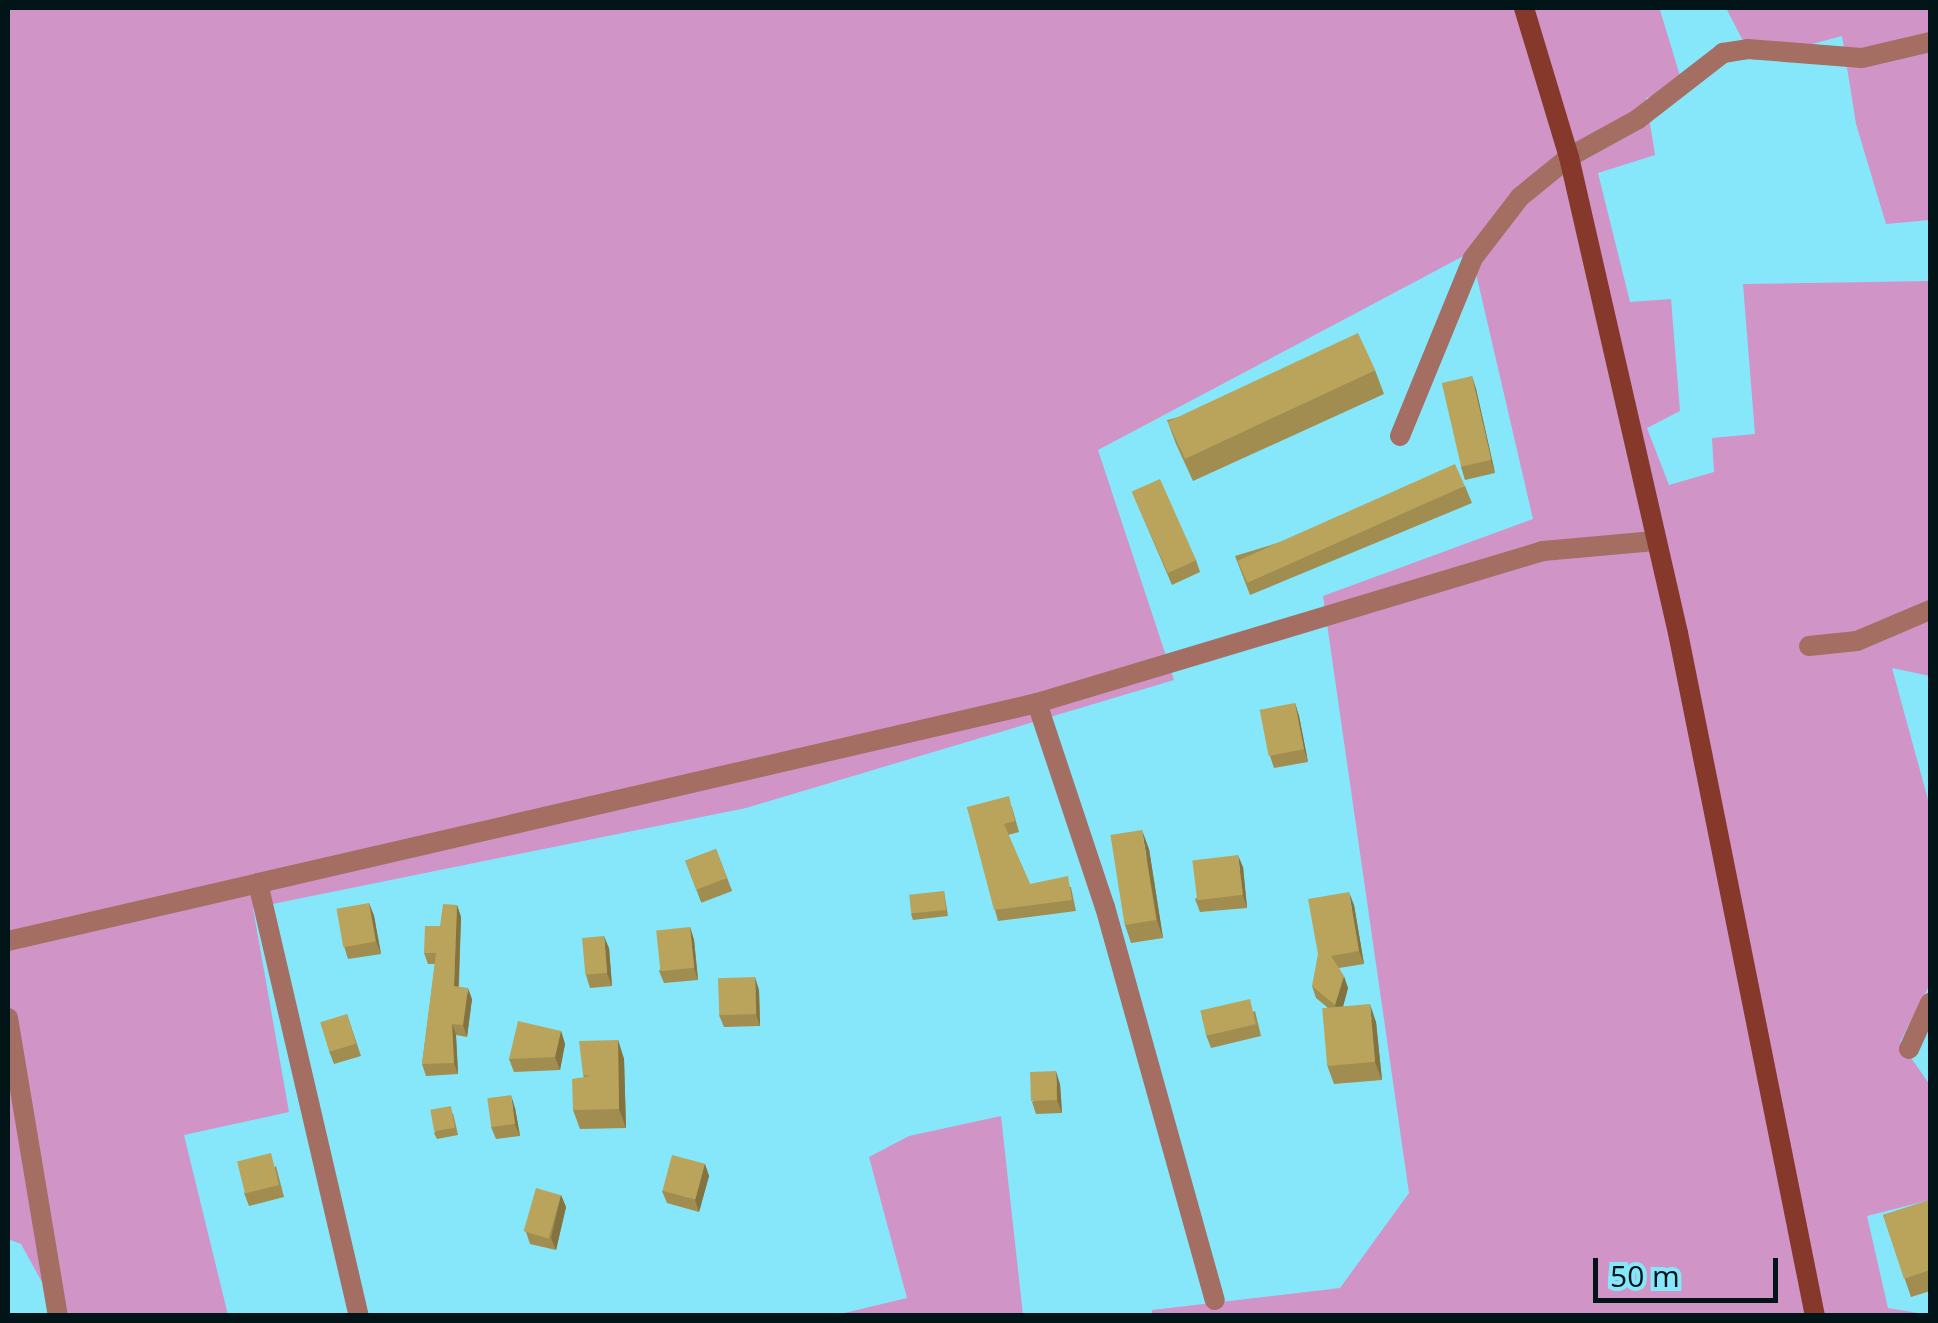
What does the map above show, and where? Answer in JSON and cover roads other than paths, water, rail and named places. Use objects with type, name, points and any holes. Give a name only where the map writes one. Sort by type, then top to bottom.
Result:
[{"type":"main road","points":[[1524,8],[1569,157],[1655,542],[1815,1316]]},
{"type":"street","points":[[1400,436],[1473,258],[1520,197],[1569,157],[1638,119],[1723,53],[1862,58],[1930,42]]},
{"type":"street","points":[[8,941],[1038,704],[1419,583],[1543,551],[1655,542]]},
{"type":"street","points":[[1808,646],[1857,640],[1930,610]]},
{"type":"street","points":[[1038,704],[1106,907],[1215,1300]]},
{"type":"street","points":[[258,882],[359,1316]]},
{"type":"street","points":[[1909,1049],[1930,1003]]},
{"type":"street","points":[[8,1018],[58,1316]]}]
